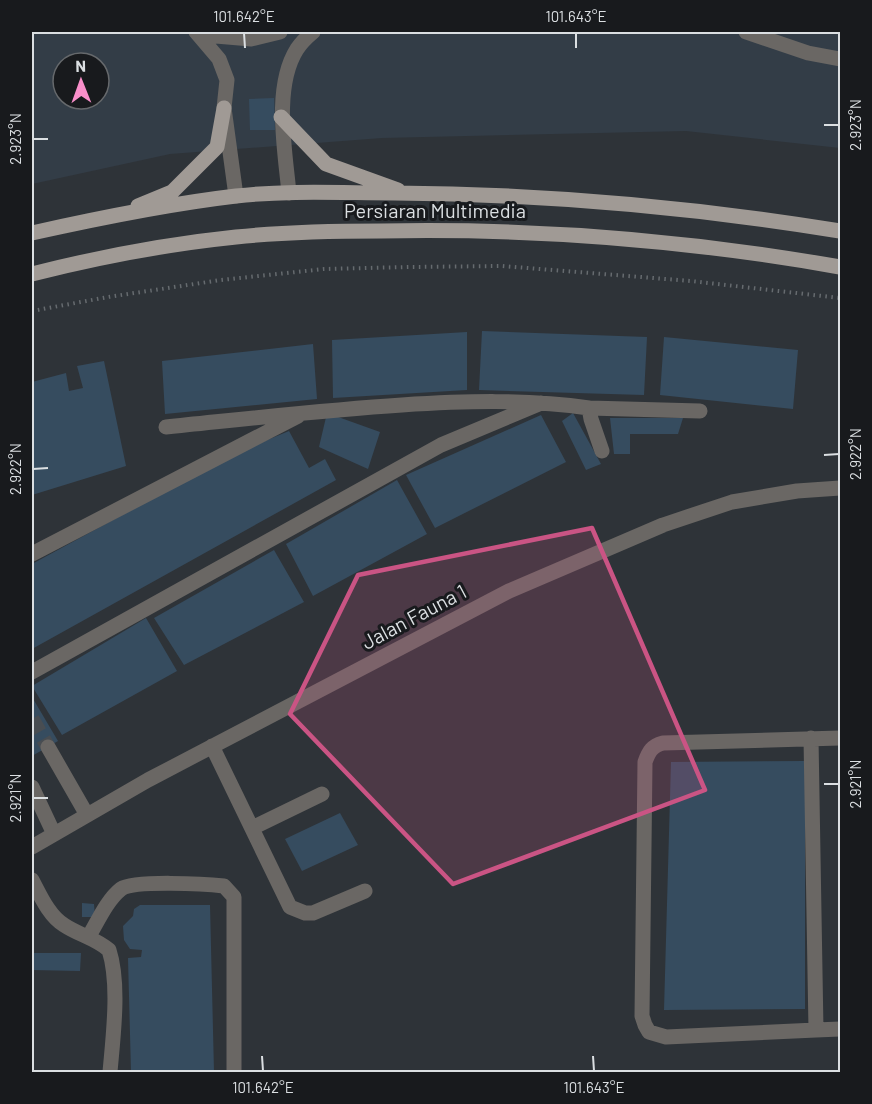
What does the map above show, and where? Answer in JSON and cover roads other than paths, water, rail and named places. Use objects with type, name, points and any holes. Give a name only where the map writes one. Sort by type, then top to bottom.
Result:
[{"type":"main road","points":[[86,222],[136,207],[172,192],[217,147],[224,108]]},
{"type":"main road","points":[[281,117],[327,164],[408,193]]},
{"type":"main road","name":"Persiaran Multimedia","points":[[32,233],[236,196],[289,193],[507,195],[603,201],[775,220],[840,231]]},
{"type":"main road","name":"Persiaran Multimedia","points":[[32,274],[125,254],[236,237],[291,233],[437,230],[601,236],[750,252],[840,267]]},
{"type":"street","points":[[197,32],[204,35],[251,39],[280,32]]},
{"type":"street","points":[[197,32],[219,59],[227,80],[224,108],[236,196]]},
{"type":"street","points":[[289,193],[281,117],[289,66],[297,48],[313,32]]},
{"type":"street","points":[[746,32],[808,52],[840,59]]},
{"type":"street","points":[[166,427],[306,412],[439,402],[541,403],[589,408],[700,411]]},
{"type":"street","points":[[32,672],[441,445],[541,403]]},
{"type":"street","points":[[589,408],[602,451]]},
{"type":"street","points":[[32,554],[306,412]]},
{"type":"street","name":"Jalan Fauna 1","points":[[32,847],[212,746],[509,591],[663,525],[732,502],[797,491],[840,488]]},
{"type":"street","points":[[811,738],[816,1030]]},
{"type":"street","points":[[840,738],[663,743],[655,746],[648,753],[645,762],[642,1016],[649,1032],[666,1036],[840,1029]]},
{"type":"street","points":[[212,746],[290,907],[298,911],[313,913],[365,891]]},
{"type":"street","points":[[48,747],[87,815]]},
{"type":"street","points":[[32,787],[54,834]]},
{"type":"street","points":[[252,828],[322,794]]},
{"type":"street","points":[[32,880],[49,910],[64,925],[89,936],[109,950],[114,968],[113,1054],[110,1072]]},
{"type":"street","points":[[89,936],[109,903],[122,889],[135,885],[224,886],[234,897],[234,1072]]},
{"type":"tunnel","points":[[32,719],[48,747]]}]
